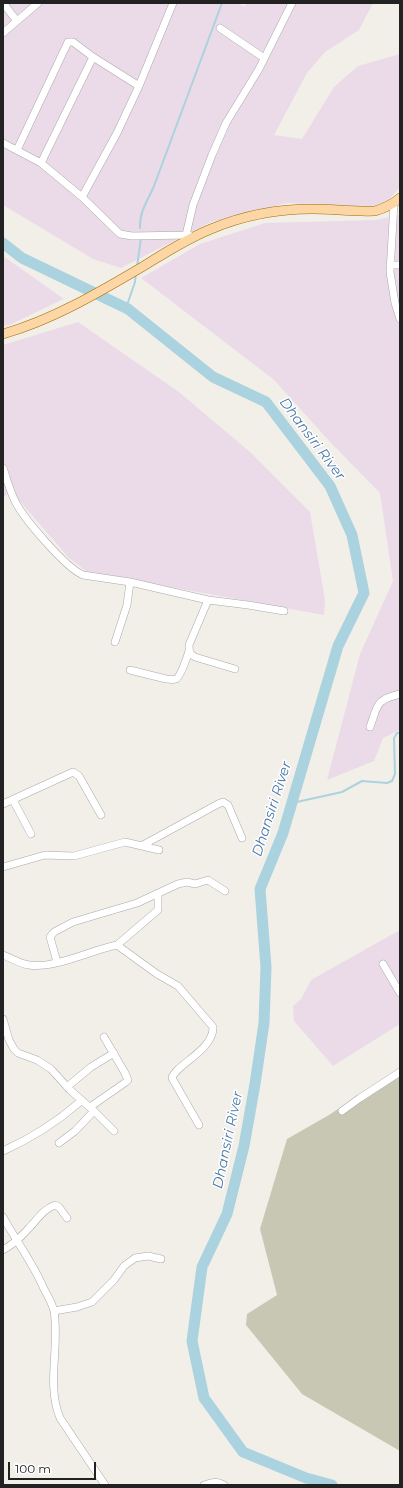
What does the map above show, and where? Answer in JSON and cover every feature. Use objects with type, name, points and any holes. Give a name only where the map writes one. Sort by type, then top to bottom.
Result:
[{"type":"main road","points":[[3,334],[22,329],[54,315],[104,288],[174,247],[191,235],[230,222],[282,211],[312,209],[375,211],[384,209],[397,201]]},
{"type":"street","points":[[3,3],[17,21]]},
{"type":"street","points":[[3,33],[38,3]]},
{"type":"street","points":[[82,197],[117,133],[139,86],[173,3]]},
{"type":"street","points":[[3,143],[42,163],[82,197],[120,234],[132,236],[191,235],[193,205],[212,155],[226,124],[264,58],[292,3]]},
{"type":"street","points":[[220,28],[264,58]]},
{"type":"street","points":[[17,150],[66,44],[70,41],[139,86]]},
{"type":"street","points":[[42,163],[93,57]]},
{"type":"street","points":[[397,201],[396,229],[390,265],[392,286],[400,319]]},
{"type":"street","points":[[390,265],[400,265]]},
{"type":"street","points":[[3,468],[15,502],[24,516],[51,547],[78,573],[130,582],[208,600],[284,611]]},
{"type":"street","points":[[115,642],[128,605],[130,582]]},
{"type":"street","points":[[130,670],[166,679],[176,679],[179,676],[189,651],[189,645],[208,600]]},
{"type":"street","points":[[189,651],[191,655],[195,657],[235,669]]},
{"type":"street","points":[[370,727],[377,707],[382,700],[400,694]]},
{"type":"street","points":[[3,804],[73,772],[79,776],[101,815]]},
{"type":"street","points":[[13,800],[31,834]]},
{"type":"street","points":[[142,845],[223,802],[228,805],[242,838]]},
{"type":"street","points":[[3,867],[45,854],[74,856],[125,842],[159,850]]},
{"type":"street","points":[[56,962],[50,937],[54,932],[73,922],[137,903],[182,883],[187,882],[195,884],[208,880],[225,891]]},
{"type":"street","points":[[3,955],[28,965],[36,966],[117,945],[158,910],[158,893]]},
{"type":"street","points":[[117,945],[178,986],[213,1027],[213,1031],[202,1048],[176,1072],[172,1078],[199,1125]]},
{"type":"street","points":[[383,964],[400,993]]},
{"type":"street","points":[[3,1019],[9,1040],[14,1049],[18,1053],[44,1064],[114,1131]]},
{"type":"street","points":[[58,1143],[75,1131],[92,1109],[128,1080],[104,1037]]},
{"type":"street","points":[[67,1087],[91,1067],[114,1053]]},
{"type":"street","points":[[342,1111],[400,1072]]},
{"type":"street","points":[[3,1151],[44,1130],[58,1121],[81,1101]]},
{"type":"street","points":[[3,1250],[16,1238],[28,1230],[39,1215],[50,1207],[55,1205],[59,1207],[67,1218]]},
{"type":"street","points":[[4,1219],[40,1279],[54,1311],[54,1376],[57,1410],[60,1418],[103,1484]]},
{"type":"street","points":[[54,1311],[77,1307],[92,1302],[114,1280],[124,1266],[135,1258],[148,1256],[160,1259]]},
{"type":"street","points":[[204,1485],[212,1482],[219,1482],[224,1485]]},
{"type":"shaded area","points":[[3,3],[237,3],[245,7],[246,3],[373,3],[359,30],[325,52],[307,73],[274,135],[302,139],[334,87],[358,66],[400,54],[400,187],[387,202],[368,207],[287,203],[211,222],[121,268],[93,259],[3,205]]},
{"type":"shaded area","points":[[400,215],[400,730],[383,738],[374,761],[327,780],[360,654],[393,581],[380,493],[332,444],[273,379],[141,278],[200,244],[265,223],[376,220]]},
{"type":"shaded area","points":[[3,256],[64,299],[9,325],[3,326]]},
{"type":"shaded area","points":[[78,322],[179,392],[250,452],[310,512],[325,600],[324,615],[87,572],[68,557],[18,499],[14,488],[3,498],[3,345]]},
{"type":"shaded area","points":[[400,930],[400,1024],[333,1066],[294,1021],[293,1006],[301,999],[311,980]]},
{"type":"shaded area","points":[[400,1068],[400,1451],[302,1394],[246,1325],[247,1314],[277,1295],[260,1229],[287,1139],[329,1115]]},
{"type":"waterway","points":[[140,228],[142,211],[154,186],[222,3]]},
{"type":"waterway","points":[[137,267],[141,238]]},
{"type":"waterway","name":"Dhansiri River","points":[[3,243],[22,258],[128,309],[213,377],[266,402],[330,486],[352,535],[364,593],[338,646],[283,833],[260,889],[266,967],[264,1023],[255,1084],[244,1146],[227,1214],[202,1267],[192,1341],[204,1398],[243,1452],[306,1478],[332,1485]]},
{"type":"waterway","points":[[126,308],[135,282],[136,273]]},
{"type":"waterway","points":[[292,803],[342,792],[362,781],[387,783],[392,781],[395,774],[394,738],[397,733],[400,733]]}]
